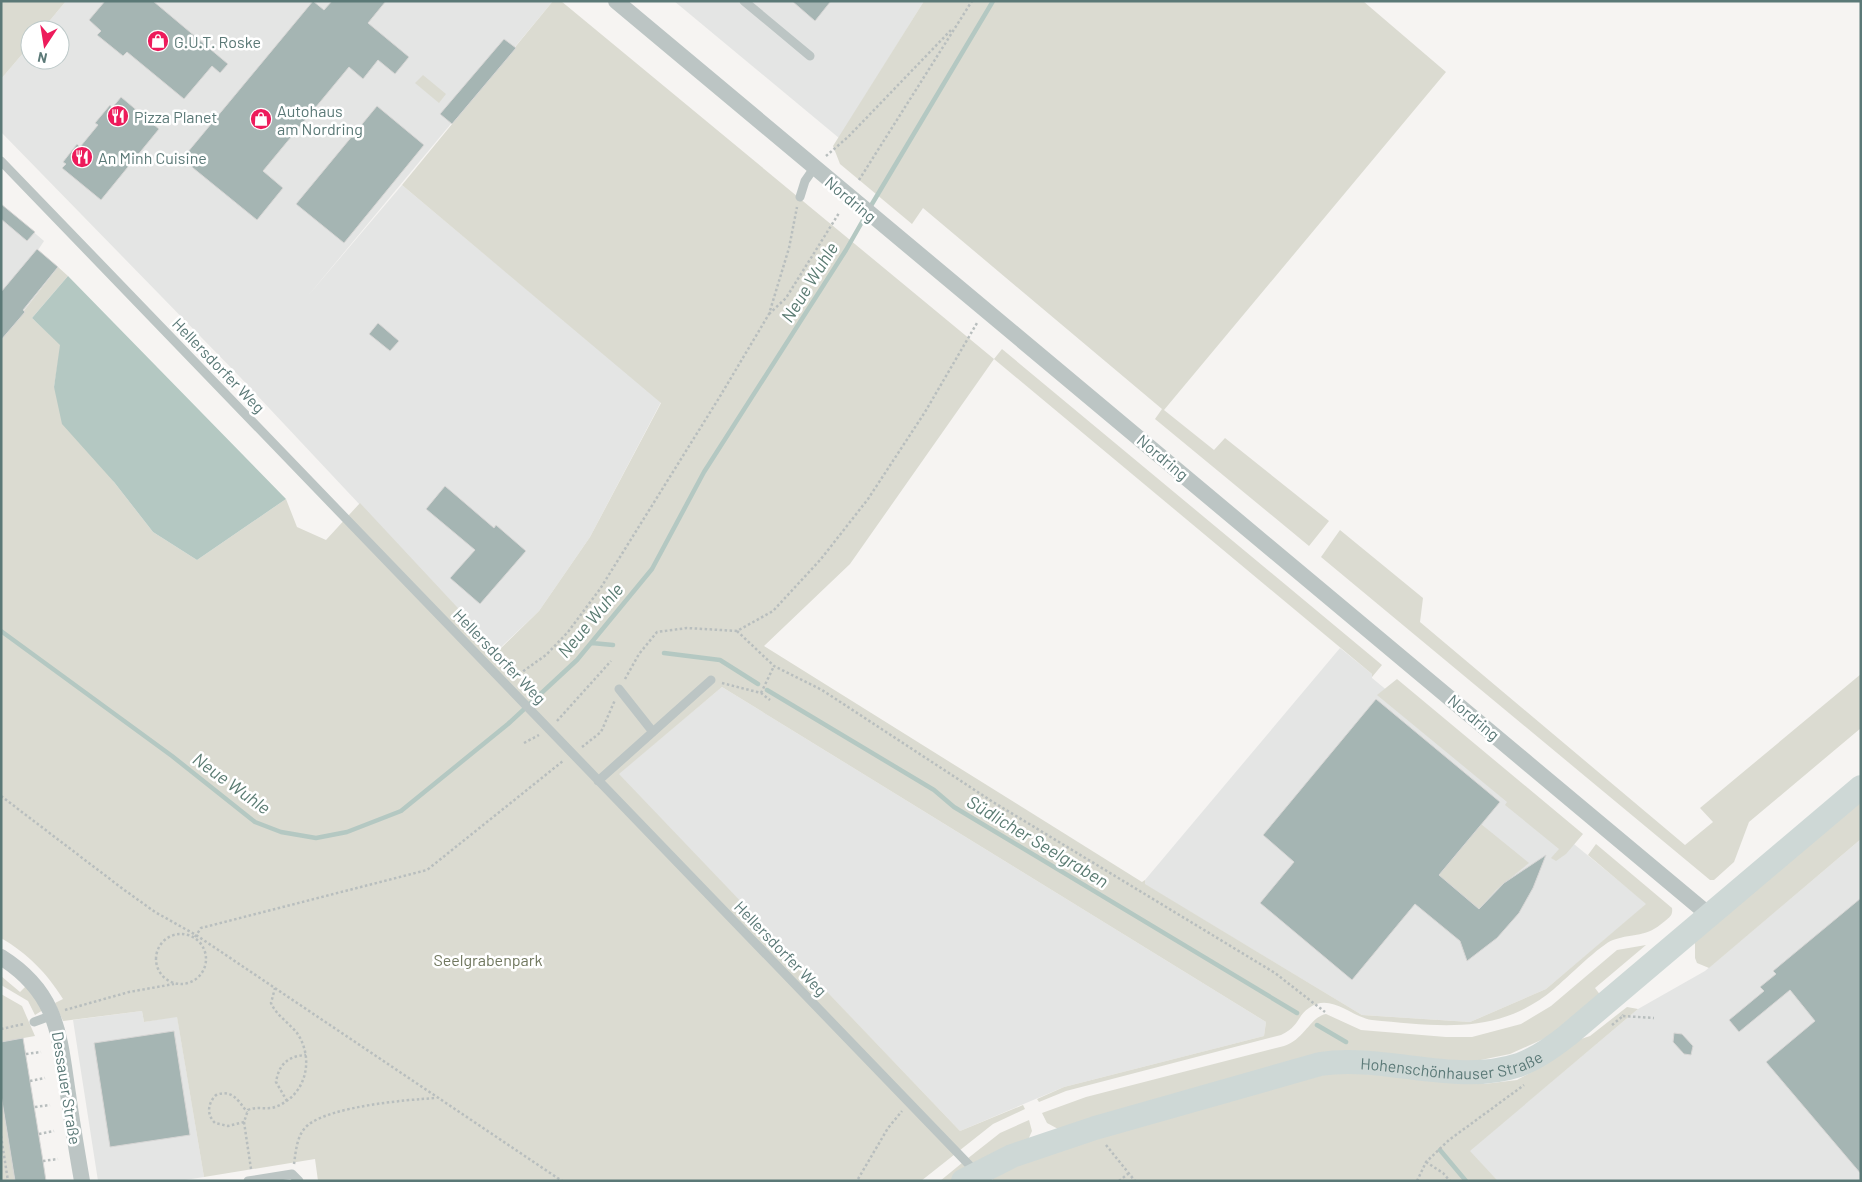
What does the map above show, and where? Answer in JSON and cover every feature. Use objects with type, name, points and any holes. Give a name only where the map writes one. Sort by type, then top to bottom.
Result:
[{"type":"street","name":"Nordring","points":[[616,1],[1709,915]]},
{"type":"street","name":"Hohenschönhauser Straße","points":[[975,1178],[1012,1156],[1095,1128],[1320,1064],[1348,1062],[1466,1071],[1518,1065],[1553,1047],[1861,787]]},
{"type":"street","name":"Dessauer Straße","points":[[1,957],[33,982],[53,1015],[58,1028],[82,1181]]},
{"type":"lane","points":[[744,1],[810,56]]},
{"type":"lane","name":"Hellersdorfer Weg","points":[[1,161],[338,512],[550,728],[598,781],[912,1106],[975,1178]]},
{"type":"lane","points":[[800,197],[805,181],[814,168]]},
{"type":"lane","points":[[598,781],[711,680]]},
{"type":"lane","points":[[619,689],[653,732]]},
{"type":"lane","points":[[34,1022],[53,1015]]},
{"type":"lane","points":[[250,1180],[292,1174],[299,1181]]},
{"type":"path","points":[[859,180],[972,1]]},
{"type":"path","points":[[814,168],[848,137],[957,24]]},
{"type":"path","points":[[506,684],[546,654],[568,632],[620,560],[768,314],[789,248],[793,222],[800,197]]},
{"type":"path","points":[[768,314],[786,298],[838,213]]},
{"type":"path","points":[[196,936],[201,928],[427,870],[601,732],[619,689],[639,654],[657,632],[687,628],[737,631],[773,611],[845,530],[868,499],[925,412],[977,323]]},
{"type":"path","points":[[737,631],[774,666],[822,690],[993,802],[1275,973],[1325,1012]]},
{"type":"path","points":[[524,743],[550,728],[611,661]]},
{"type":"path","points":[[761,693],[774,666]]},
{"type":"path","points":[[711,680],[761,693],[770,700]]},
{"type":"path","points":[[1,796],[155,912],[276,988],[562,1181]]},
{"type":"path","points":[[53,1015],[129,992],[192,982],[204,970],[206,954],[196,936],[177,934],[159,946],[156,953],[158,968],[167,980],[175,984]]},
{"type":"path","points":[[250,1180],[244,1122],[247,1112],[253,1108],[272,1108],[287,1102],[303,1083],[306,1054],[303,1043],[296,1031],[273,1007],[272,997],[276,988]]},
{"type":"path","points":[[1623,1016],[1654,1018]]},
{"type":"path","points":[[1,1029],[34,1022]]},
{"type":"path","points":[[26,1054],[41,1052]]},
{"type":"path","points":[[287,1102],[276,1082],[280,1067],[290,1058],[306,1054]]},
{"type":"path","points":[[30,1081],[45,1078]]},
{"type":"path","points":[[244,1122],[228,1126],[215,1123],[209,1114],[210,1104],[216,1095],[228,1092],[234,1095],[247,1112]]},
{"type":"path","points":[[292,1174],[298,1138],[308,1125],[328,1114],[401,1100],[438,1097]]},
{"type":"path","points":[[35,1107],[50,1105]]},
{"type":"path","points":[[858,1180],[888,1128],[903,1111],[912,1106]]},
{"type":"path","points":[[1095,1128],[1099,1137],[1135,1181]]},
{"type":"path","points":[[39,1134],[54,1131]]},
{"type":"path","points":[[1,1136],[8,1181]]},
{"type":"path","points":[[1417,1181],[1426,1162],[1449,1140]]},
{"type":"path","points":[[43,1161],[58,1159]]},
{"type":"path","points":[[1426,1162],[1443,1173],[1450,1181]]},
{"type":"path","points":[[1119,1181],[1129,1173]]},
{"type":"shaded area","points":[[66,1],[553,1],[307,297],[402,185],[661,402],[590,537],[539,611],[497,651],[240,377],[1,132],[1,79],[20,57],[20,70],[70,70],[70,20],[50,20]]},
{"type":"shaded area","points":[[674,1],[924,1],[839,138]]},
{"type":"shaded area","points":[[1,204],[44,241],[38,250],[58,267],[1,340]]},
{"type":"shaded area","points":[[68,276],[286,499],[197,560],[153,532],[114,482],[62,424],[54,387],[60,345],[32,318]]},
{"type":"shaded area","points":[[1340,648],[1372,674],[1372,678],[1647,904],[1546,989],[1470,1022],[1362,1015],[1144,884],[1145,880]]},
{"type":"shaded area","points":[[722,687],[1266,1022],[1264,1036],[1064,1087],[960,1131],[618,774]]},
{"type":"shaded area","points":[[1861,839],[1861,1181],[1498,1181],[1469,1151],[1638,1009],[1705,971]]},
{"type":"shaded area","points":[[142,1011],[144,1022],[177,1016],[204,1177],[179,1181],[98,1181],[73,1020]]},
{"type":"green space","points":[[1,1],[66,1],[50,20],[20,20],[20,57],[1,79]]},
{"type":"green space","name":"Seelgrabenpark","points":[[553,1],[561,1],[994,359],[850,564],[764,646],[1142,882],[1145,880],[1145,884],[1362,1015],[1470,1022],[1546,989],[1646,904],[1588,855],[1596,844],[1672,908],[1670,917],[1658,927],[1645,933],[1613,940],[1608,943],[1554,989],[1533,1004],[1511,1015],[1467,1024],[1421,1024],[1372,1020],[1333,1004],[1317,1004],[1305,1011],[1291,1029],[1281,1035],[1066,1091],[1039,1102],[1037,1099],[1064,1087],[1264,1036],[1266,1022],[722,687],[619,774],[960,1131],[1023,1105],[1025,1109],[993,1124],[921,1181],[318,1181],[315,1159],[204,1177],[177,1017],[144,1022],[142,1011],[63,1021],[55,1003],[63,999],[50,980],[20,950],[1,938],[1,340],[58,267],[68,276],[32,318],[61,345],[54,387],[114,482],[153,532],[197,560],[286,499],[297,527],[326,540],[360,503],[498,651],[539,611],[590,537],[661,403],[402,185]]},
{"type":"green space","points":[[924,1],[1363,1],[1446,72],[1164,410],[1214,450],[1225,438],[1329,521],[1309,546],[1155,419],[1162,409],[923,208],[912,224],[840,164],[833,146]]},
{"type":"green space","points":[[423,75],[446,94],[439,103],[415,83]]},
{"type":"green space","points":[[1002,349],[1382,665],[1372,677],[1372,674],[994,359]]},
{"type":"green space","points":[[1340,530],[1423,598],[1420,622],[1685,845],[1713,822],[1700,808],[1861,674],[1861,728],[1749,822],[1734,862],[1714,880],[1710,880],[1321,557]]},
{"type":"green space","points":[[1397,679],[1583,834],[1566,854],[1556,861],[1551,858],[1559,849],[1505,805],[1507,802],[1377,695]]},
{"type":"green space","points":[[1861,796],[1861,839],[1709,968],[1697,963],[1695,958],[1695,942]]},
{"type":"green space","points":[[1481,824],[1529,863],[1496,890],[1479,909],[1439,875]]},
{"type":"green space","points":[[1646,945],[1595,988],[1601,996],[1550,1036],[1510,1054],[1476,1061],[1451,1062],[1359,1054],[1060,1130],[1047,1123],[1042,1113],[1086,1097],[1284,1046],[1297,1038],[1316,1019],[1326,1014],[1361,1030],[1446,1037],[1472,1037],[1521,1024],[1551,1006],[1617,950]]},
{"type":"green space","points":[[1,976],[20,992],[26,986],[43,1010],[35,1015],[28,1001],[1,985]]},
{"type":"green space","points":[[1,994],[22,1006],[35,1036],[1,1042]]},
{"type":"green space","points":[[1627,1007],[1638,1009],[1470,1151],[1498,1181],[993,1181],[991,1175],[1099,1137],[1304,1077],[1342,1072],[1484,1084],[1517,1080],[1539,1068],[1572,1042],[1590,1036]]},
{"type":"green space","points":[[1,1095],[15,1181],[1,1181]]},
{"type":"green space","points":[[1029,1120],[1032,1131],[1028,1140],[977,1165],[967,1159],[1000,1133]]},
{"type":"green space","points":[[962,1163],[970,1171],[954,1181],[940,1181]]},
{"type":"building","name":"G.U.T. Roske","points":[[105,1],[153,1],[228,64],[220,73],[212,66],[184,99],[127,52],[123,56],[97,35],[101,31],[89,20]]},
{"type":"building","name":"Autohaus am Nordring","points":[[313,1],[324,10],[332,1],[386,1],[368,23],[409,57],[395,74],[378,60],[363,79],[349,67],[263,171],[283,188],[257,220],[182,159]]},
{"type":"building","points":[[792,1],[831,1],[815,21]]},
{"type":"building","points":[[504,39],[516,48],[452,124],[440,114]]},
{"type":"building","points":[[121,97],[159,129],[101,200],[62,168],[66,164],[63,162],[77,144],[80,147],[98,125],[95,123],[110,105],[112,108]]},
{"type":"building","points":[[377,106],[424,145],[344,243],[296,204]]},
{"type":"building","points":[[1,204],[35,232],[27,241],[1,219]]},
{"type":"building","points":[[37,249],[58,267],[23,310],[25,312],[1,340],[1,292]]},
{"type":"building","points":[[378,323],[399,341],[390,351],[369,334]]},
{"type":"building","points":[[445,486],[494,528],[496,525],[526,551],[480,604],[450,578],[475,550],[426,509]]},
{"type":"building","points":[[1376,699],[1500,802],[1439,875],[1479,909],[1504,883],[1546,855],[1533,888],[1519,913],[1497,938],[1467,961],[1460,941],[1415,904],[1352,980],[1260,903],[1294,862],[1263,835]]},
{"type":"building","points":[[1861,898],[1861,1174],[1766,1062],[1815,1021],[1790,990],[1739,1032],[1729,1020],[1764,991],[1760,987],[1776,974],[1773,971]]},
{"type":"building","points":[[174,1031],[190,1135],[110,1147],[94,1043]]},
{"type":"building","points":[[1674,1033],[1682,1034],[1693,1046],[1691,1055],[1684,1054],[1673,1042]]},
{"type":"building","points":[[23,1038],[46,1181],[15,1181],[1,1095],[1,1042]]},
{"type":"waterway","name":"Neue Wuhle","points":[[869,209],[993,1]]},
{"type":"waterway","name":"Neue Wuhle","points":[[1,631],[172,756],[255,822],[281,832],[316,838],[347,832],[401,811],[508,724],[577,660],[652,569],[704,472],[846,250],[866,215]]},
{"type":"waterway","points":[[592,643],[613,645]]},
{"type":"waterway","name":"Südlicher Seelgraben","points":[[664,653],[720,660],[758,684]]},
{"type":"waterway","name":"Südlicher Seelgraben","points":[[767,690],[934,790],[954,807],[1297,1013]]},
{"type":"waterway","name":"Südlicher Seelgraben","points":[[1317,1025],[1346,1042]]},
{"type":"waterway","name":"Südlicher Seelgraben","points":[[1440,1150],[1466,1181]]},
{"type":"place","name":"G.U.T. Roske","points":[[158,41]]},
{"type":"place","name":"Pizza Planet","points":[[118,116]]},
{"type":"place","name":"Autohaus am Nordring","points":[[261,119]]},
{"type":"place","name":"An Minh Cuisine","points":[[82,157]]}]
